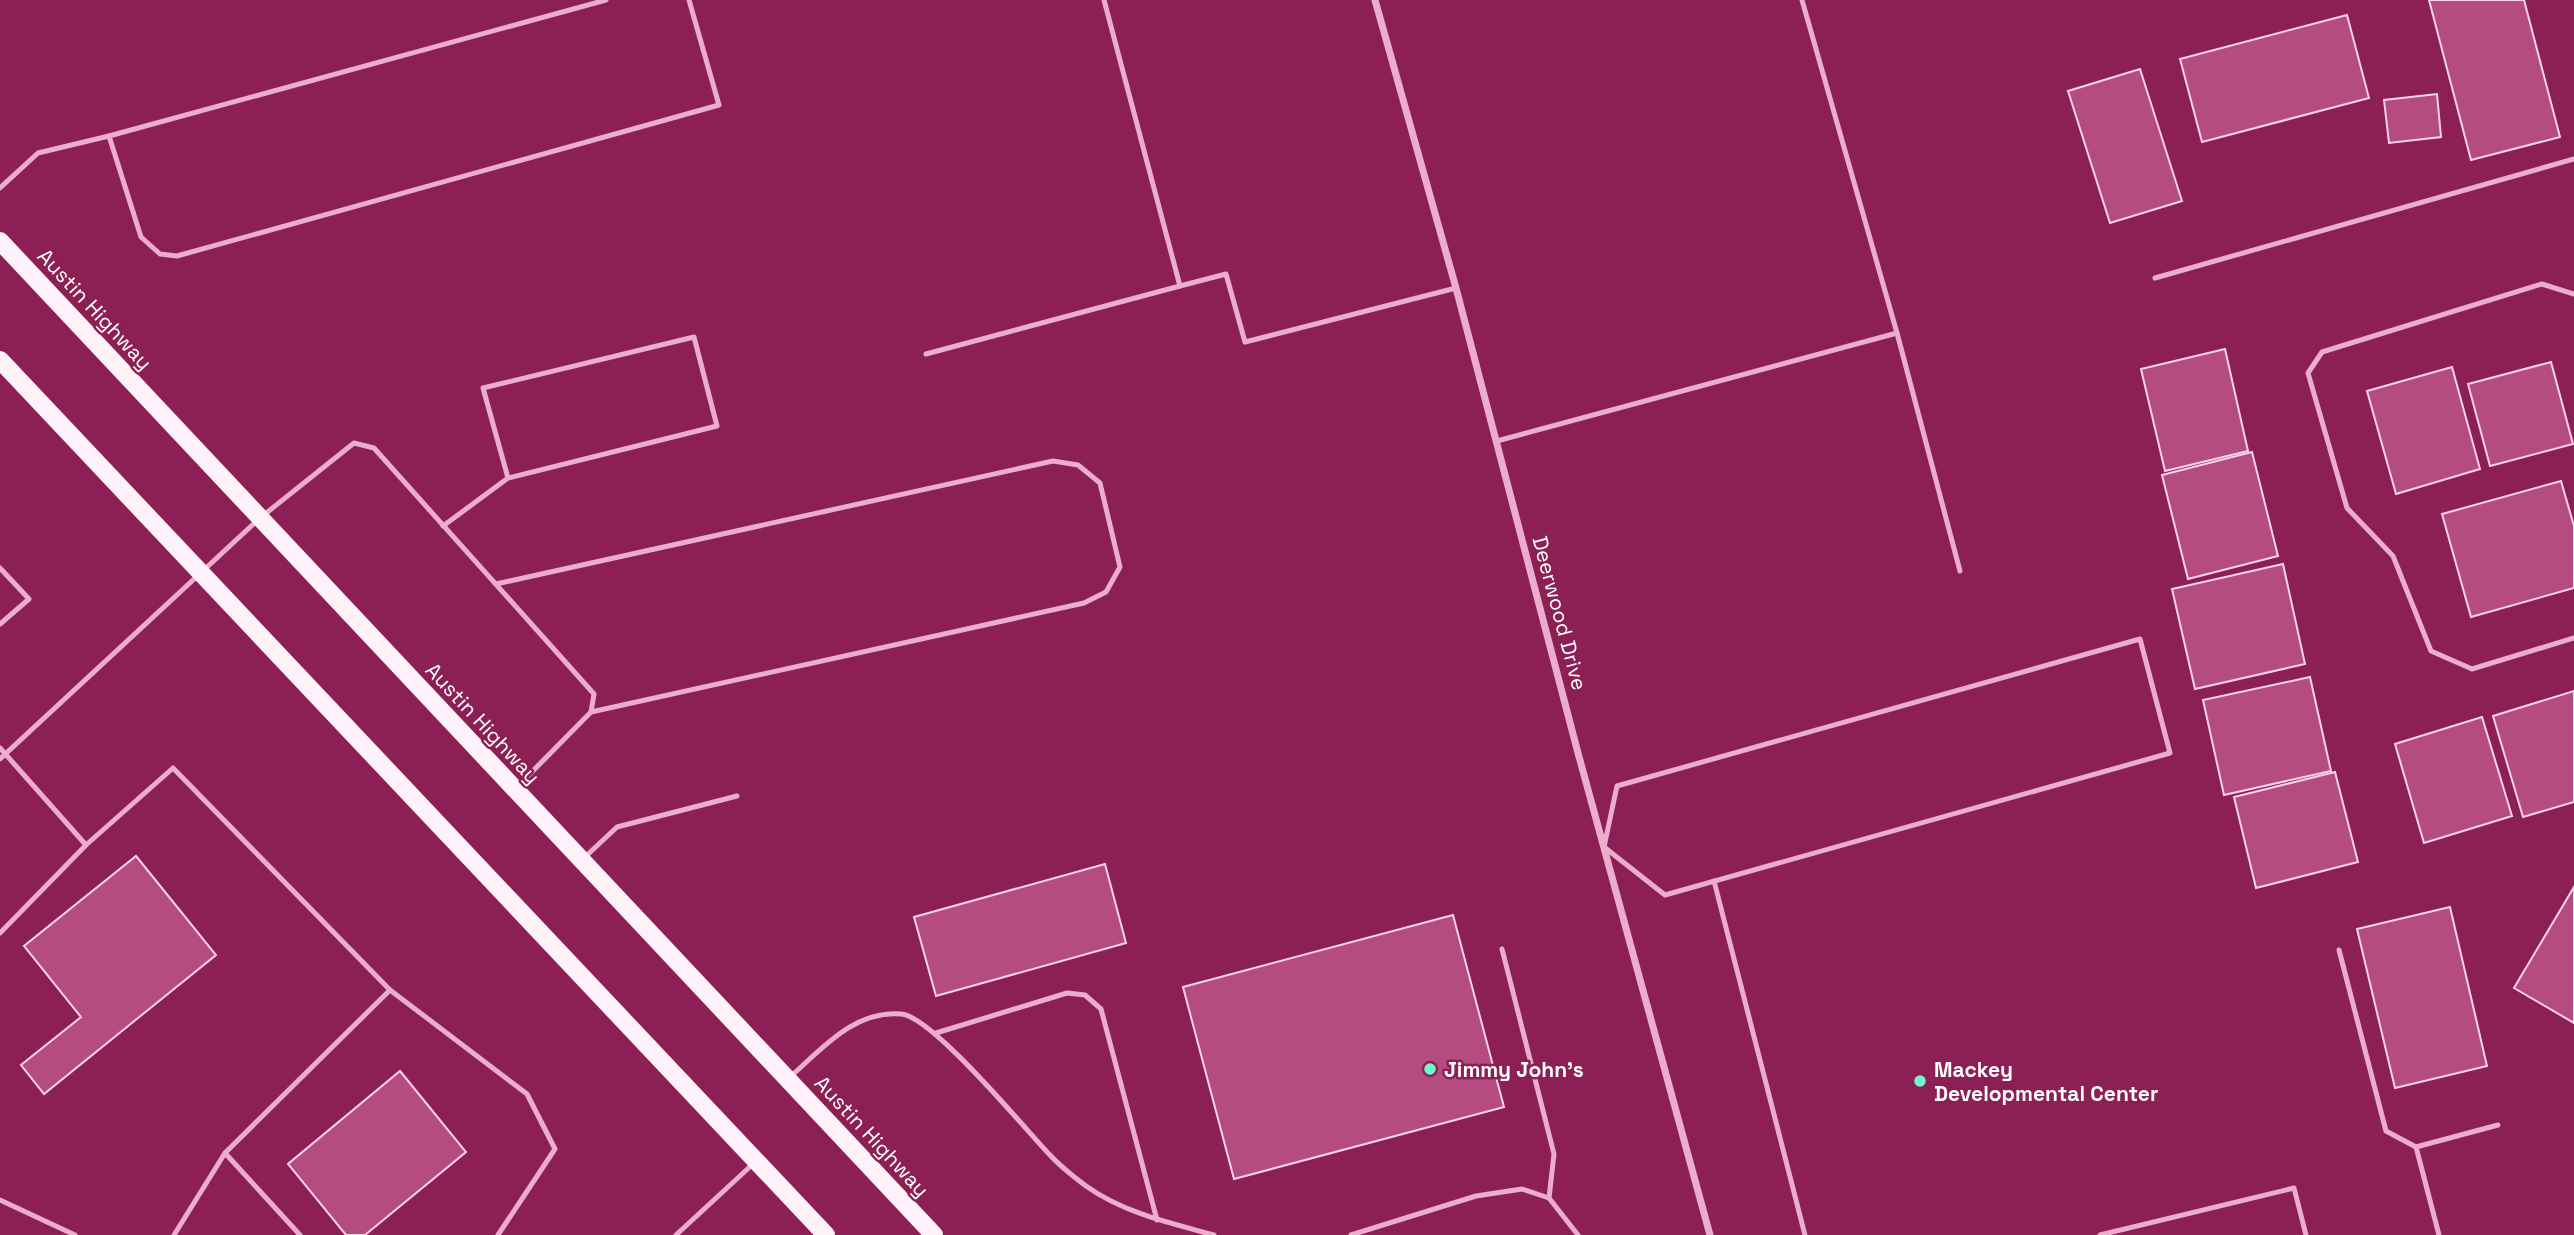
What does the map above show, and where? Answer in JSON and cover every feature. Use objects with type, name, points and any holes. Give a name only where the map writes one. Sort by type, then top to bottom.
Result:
[{"type":"main road","name":"Austin Highway","points":[[0,241],[934,1235]]},
{"type":"main road","points":[[0,359],[826,1235]]},
{"type":"street","name":"Deerwood Drive","points":[[1376,0],[1710,1235]]},
{"type":"lane","points":[[0,188],[38,153],[606,0]]},
{"type":"lane","points":[[109,136],[141,237],[160,254],[177,256],[719,105],[689,0]]},
{"type":"lane","points":[[1104,0],[1180,286]]},
{"type":"lane","points":[[1802,0],[1897,333],[1960,572]]},
{"type":"lane","points":[[2155,278],[2574,159]]},
{"type":"lane","points":[[926,354],[1226,274],[1245,342],[1456,288]]},
{"type":"lane","points":[[2574,294],[2542,284],[2322,352],[2308,373],[2347,508],[2393,556],[2431,650],[2472,669],[2574,638]]},
{"type":"lane","points":[[1497,441],[1897,333]]},
{"type":"lane","points":[[443,526],[508,478],[717,426],[694,337],[484,388],[508,478]]},
{"type":"lane","points":[[0,759],[260,518],[354,443],[374,448],[594,694],[591,712]]},
{"type":"lane","points":[[496,584],[1053,461],[1078,465],[1100,483],[1120,567],[1106,592],[1084,603],[591,712],[515,789]]},
{"type":"lane","points":[[0,568],[29,599],[0,624]]},
{"type":"lane","points":[[2140,639],[2170,753],[1665,895],[1604,847],[1617,786],[2140,639]]},
{"type":"lane","points":[[0,748],[86,845]]},
{"type":"lane","points":[[0,933],[86,845],[173,768],[390,990],[527,1094],[555,1149],[498,1235]]},
{"type":"lane","points":[[581,860],[617,827],[737,796]]},
{"type":"lane","points":[[1714,881],[1805,1235]]},
{"type":"lane","points":[[1502,949],[1553,1154],[1549,1198]]},
{"type":"lane","points":[[2339,950],[2386,1131],[2416,1147],[2498,1125]]},
{"type":"lane","points":[[174,1235],[225,1153],[390,990]]},
{"type":"lane","points":[[936,1033],[1067,993],[1085,995],[1101,1009],[1157,1220]]},
{"type":"lane","points":[[788,1080],[839,1034],[868,1017],[904,1014],[936,1033],[1052,1158],[1088,1187],[1141,1216],[1214,1235]]},
{"type":"lane","points":[[2416,1147],[2439,1235]]},
{"type":"lane","points":[[225,1153],[300,1235]]},
{"type":"lane","points":[[677,1235],[757,1161]]},
{"type":"lane","points":[[2100,1235],[2294,1188],[2306,1235]]},
{"type":"lane","points":[[1351,1235],[1476,1196],[1522,1189],[1549,1198],[1578,1235]]},
{"type":"lane","points":[[0,1200],[75,1235]]},
{"type":"building","points":[[2429,0],[2524,0],[2560,137],[2471,160]]},
{"type":"building","points":[[2347,15],[2369,98],[2202,142],[2180,59]]},
{"type":"building","points":[[2140,69],[2182,201],[2110,223],[2068,91]]},
{"type":"building","points":[[2437,94],[2441,137],[2389,143],[2384,100]]},
{"type":"building","points":[[2225,349],[2248,451],[2165,471],[2141,369]]},
{"type":"building","points":[[2551,362],[2573,444],[2490,466],[2468,384]]},
{"type":"building","points":[[2452,367],[2480,469],[2396,494],[2367,391]]},
{"type":"building","points":[[2252,452],[2278,556],[2188,579],[2162,475]]},
{"type":"building","points":[[2561,481],[2574,526],[2574,588],[2471,617],[2442,514]]},
{"type":"building","points":[[2283,564],[2305,664],[2195,689],[2172,589]]},
{"type":"building","points":[[2310,677],[2331,771],[2224,795],[2203,700]]},
{"type":"building","points":[[2574,691],[2574,802],[2523,817],[2493,716]]},
{"type":"building","points":[[2482,717],[2512,816],[2424,843],[2395,744]]},
{"type":"building","points":[[2335,772],[2358,862],[2256,888],[2234,797]]},
{"type":"building","points":[[136,856],[216,955],[44,1094],[21,1065],[81,1017],[24,946]]},
{"type":"building","points":[[1105,864],[1126,943],[936,996],[914,917]]},
{"type":"building","points":[[2574,887],[2574,1023],[2514,988]]},
{"type":"building","points":[[2450,907],[2487,1066],[2395,1088],[2357,929]]},
{"type":"building","points":[[1453,915],[1504,1107],[1234,1179],[1183,987]]},
{"type":"building","points":[[400,1071],[466,1152],[365,1235],[346,1235],[288,1164]]},
{"type":"place","name":"Jimmy John's","points":[[1430,1069]]},
{"type":"place","name":"Mackey Developmental Center","points":[[1920,1081]]}]
